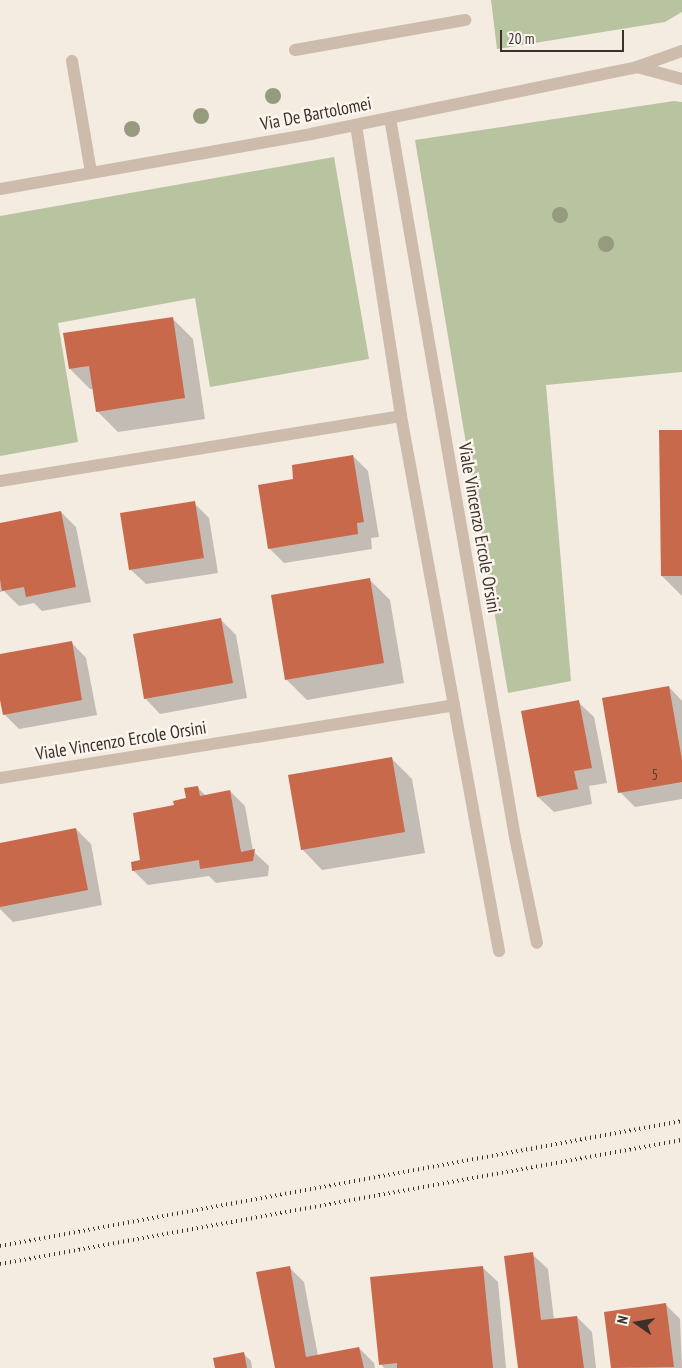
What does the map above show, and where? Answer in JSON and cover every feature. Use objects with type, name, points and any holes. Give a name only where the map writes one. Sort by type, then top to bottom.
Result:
[{"type":"street","points":[[295,50],[465,20]]},
{"type":"street","name":"Via De Bartolomei","points":[[0,189],[356,125],[637,67],[682,51]]},
{"type":"street","points":[[72,60],[91,172]]},
{"type":"street","name":"Via De Bartolomei","points":[[637,67],[682,78]]},
{"type":"street","name":"Viale Vincenzo Ercole Orsini","points":[[390,118],[515,837],[537,943]]},
{"type":"street","points":[[356,125],[401,416],[499,951]]},
{"type":"street","points":[[0,481],[401,416]]},
{"type":"street","name":"Viale Vincenzo Ercole Orsini","points":[[0,778],[454,705]]},
{"type":"green space","points":[[491,0],[682,0],[682,12],[665,22],[497,49]]},
{"type":"green space","points":[[674,101],[682,102],[682,372],[546,385],[571,681],[508,693],[415,140]]},
{"type":"green space","points":[[334,157],[369,359],[210,387],[195,298],[58,323],[78,442],[0,456],[0,216]]},
{"type":"building","points":[[173,317],[185,398],[96,412],[89,366],[69,369],[63,333]]},
{"type":"building","points":[[659,430],[682,430],[682,576],[661,576]]},
{"type":"building","points":[[353,455],[364,522],[357,523],[358,534],[268,549],[258,485],[293,479],[292,465]]},
{"type":"building","points":[[195,501],[204,558],[129,570],[120,513]]},
{"type":"building","points":[[61,511],[76,587],[26,597],[24,587],[2,591],[0,579],[0,523]]},
{"type":"building","points":[[370,578],[384,663],[285,680],[271,595]]},
{"type":"building","points":[[221,618],[233,683],[144,699],[133,634]]},
{"type":"building","points":[[72,641],[82,700],[3,715],[0,700],[0,654]]},
{"type":"building","points":[[669,686],[682,760],[682,782],[618,793],[602,698]]},
{"type":"building","points":[[579,700],[592,768],[574,771],[578,789],[537,797],[521,711]]},
{"type":"building","points":[[392,757],[405,832],[301,850],[288,775]]},
{"type":"building","points":[[198,786],[200,796],[230,790],[241,852],[255,849],[253,861],[200,869],[199,860],[132,871],[131,862],[140,860],[133,813],[174,805],[173,801],[186,798],[184,788]]},
{"type":"building","points":[[76,828],[88,890],[0,907],[0,843]]},
{"type":"building","points":[[533,1252],[541,1320],[577,1316],[584,1368],[518,1368],[504,1256]]},
{"type":"building","points":[[290,1266],[306,1357],[359,1347],[364,1368],[275,1368],[256,1272]]},
{"type":"building","points":[[483,1266],[493,1368],[397,1368],[397,1363],[379,1365],[370,1277]]},
{"type":"building","points":[[666,1303],[674,1367],[611,1368],[604,1312]]},
{"type":"building","points":[[244,1352],[247,1368],[215,1368],[213,1358]]},
{"type":"railway","points":[[0,1246],[682,1121]]},
{"type":"railway","points":[[0,1264],[682,1140]]}]
